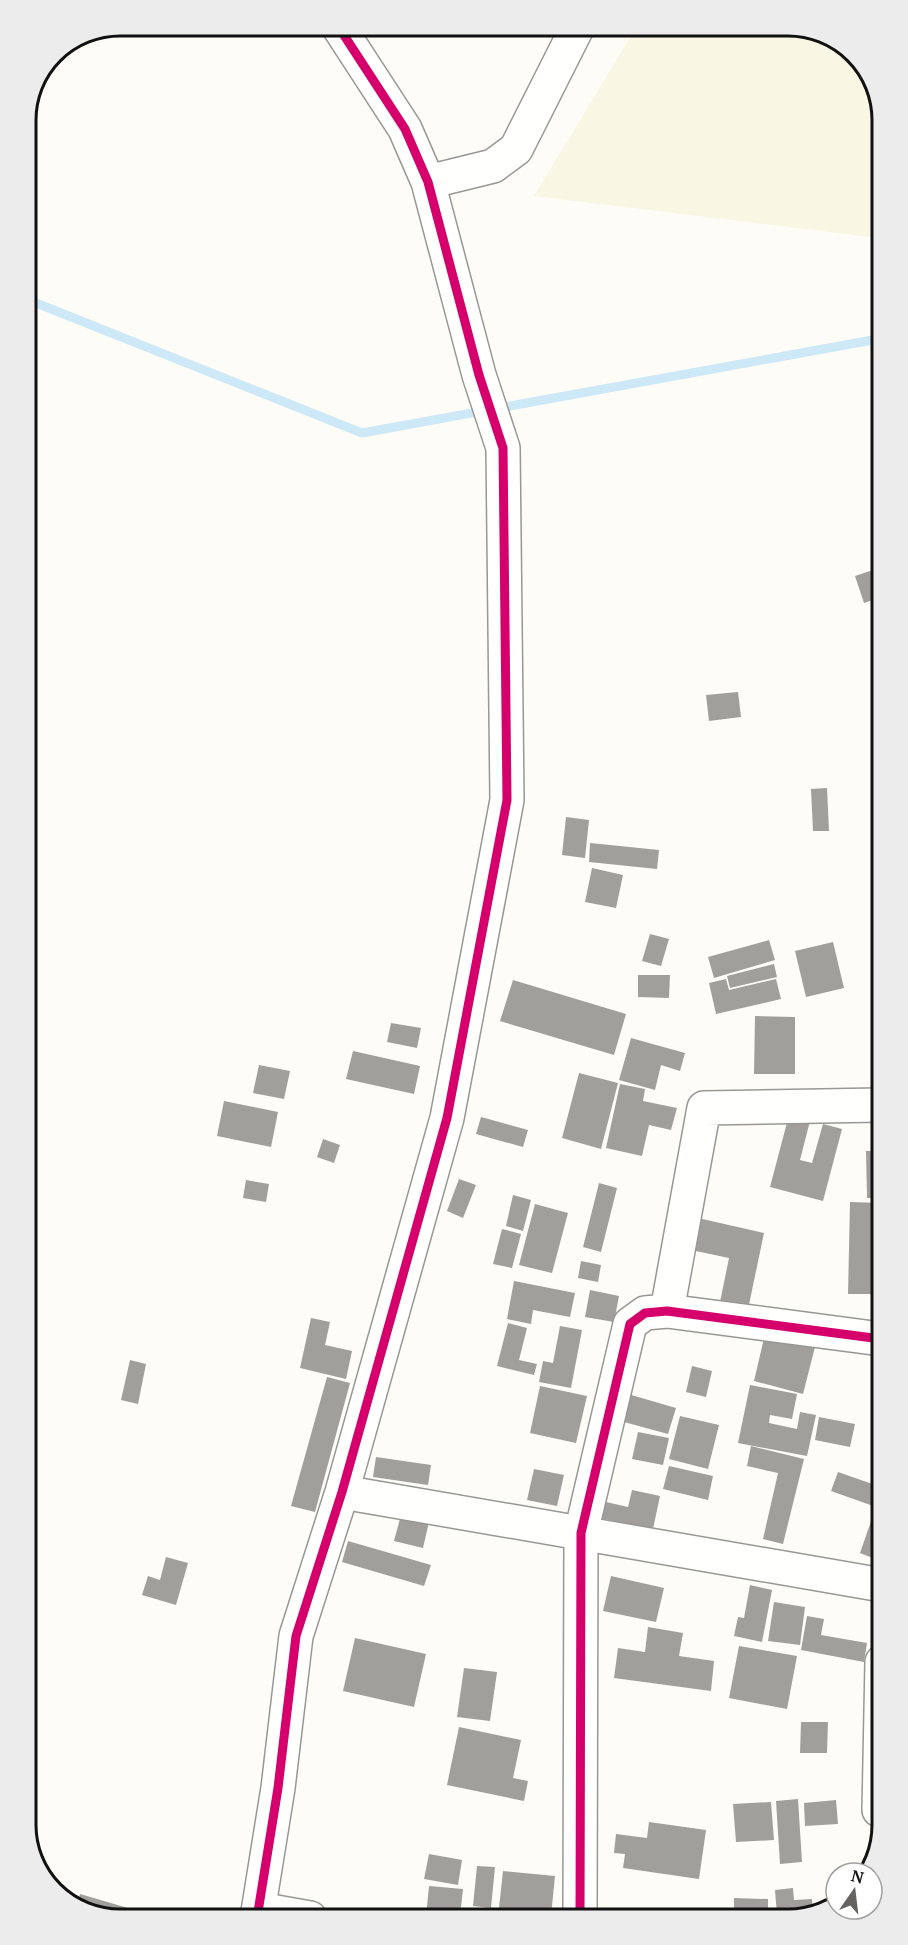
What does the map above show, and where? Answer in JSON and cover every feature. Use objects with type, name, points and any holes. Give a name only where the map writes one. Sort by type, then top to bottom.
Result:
[{"type":"street","points":[[259,1909],[278,1788],[296,1636],[342,1492],[447,1118],[507,800],[503,448],[479,375],[428,182],[405,129],[345,36]]},
{"type":"street","points":[[428,182],[493,166],[516,149],[573,36]]},
{"type":"street","points":[[667,1311],[704,1108],[872,1105]]},
{"type":"street","points":[[580,1909],[581,1533],[630,1324],[645,1313],[667,1311],[872,1338]]},
{"type":"street","points":[[342,1492],[872,1582]]},
{"type":"shaded area","points":[[631,36],[794,36],[815,40],[839,53],[851,64],[868,93],[872,120],[872,237],[534,196]]},
{"type":"building","points":[[872,570],[872,600],[864,603],[855,576]]},
{"type":"building","points":[[738,692],[741,717],[709,721],[706,695]]},
{"type":"building","points":[[827,788],[829,831],[813,831],[811,789]]},
{"type":"building","points":[[566,817],[589,820],[585,858],[562,855]]},
{"type":"building","points":[[590,843],[659,850],[657,869],[589,862]]},
{"type":"building","points":[[592,868],[623,875],[616,908],[585,902]]},
{"type":"building","points":[[650,934],[669,939],[661,966],[642,961]]},
{"type":"building","points":[[769,940],[775,960],[714,978],[708,957]]},
{"type":"building","points":[[833,942],[844,988],[806,997],[795,951]]},
{"type":"building","points":[[774,964],[777,977],[730,988],[727,976]]},
{"type":"building","points":[[638,975],[670,975],[669,998],[638,997]]},
{"type":"building","points":[[726,979],[729,990],[776,979],[781,999],[716,1014],[709,983]]},
{"type":"building","points":[[513,980],[626,1014],[614,1055],[500,1021]]},
{"type":"building","points":[[755,1016],[795,1017],[795,1074],[754,1074]]},
{"type":"building","points":[[391,1023],[421,1028],[417,1048],[387,1042]]},
{"type":"building","points":[[631,1038],[685,1053],[680,1071],[661,1065],[655,1090],[619,1080]]},
{"type":"building","points":[[353,1051],[420,1066],[414,1094],[346,1079]]},
{"type":"building","points":[[259,1065],[290,1071],[284,1099],[253,1093]]},
{"type":"building","points":[[579,1073],[618,1083],[601,1149],[562,1138]]},
{"type":"building","points":[[620,1084],[645,1089],[643,1101],[677,1108],[671,1130],[649,1125],[642,1156],[606,1148]]},
{"type":"building","points":[[224,1101],[278,1112],[271,1147],[217,1136]]},
{"type":"building","points":[[789,1115],[810,1121],[800,1160],[812,1163],[823,1124],[842,1129],[823,1201],[770,1187]]},
{"type":"building","points":[[481,1117],[528,1130],[523,1147],[476,1134]]},
{"type":"building","points":[[323,1139],[340,1145],[334,1163],[317,1157]]},
{"type":"building","points":[[866,1151],[872,1151],[872,1198],[867,1198]]},
{"type":"building","points":[[459,1179],[476,1185],[463,1218],[447,1211]]},
{"type":"building","points":[[246,1180],[269,1184],[266,1202],[243,1198]]},
{"type":"building","points":[[599,1183],[617,1188],[601,1252],[583,1247]]},
{"type":"building","points":[[513,1195],[531,1200],[523,1231],[506,1226]]},
{"type":"building","points":[[850,1202],[872,1203],[872,1294],[848,1294]]},
{"type":"building","points":[[535,1204],[568,1213],[552,1273],[519,1265]]},
{"type":"building","points":[[698,1218],[764,1233],[747,1314],[719,1307],[729,1258],[691,1250]]},
{"type":"building","points":[[502,1229],[521,1234],[512,1268],[493,1264]]},
{"type":"building","points":[[581,1261],[601,1265],[598,1282],[578,1278]]},
{"type":"building","points":[[514,1281],[575,1293],[570,1317],[533,1310],[531,1324],[507,1319]]},
{"type":"building","points":[[590,1290],[619,1296],[614,1322],[585,1317]]},
{"type":"building","points":[[311,1318],[330,1322],[325,1345],[352,1351],[346,1379],[300,1368]]},
{"type":"building","points":[[508,1323],[527,1328],[519,1360],[537,1364],[534,1375],[497,1366]]},
{"type":"building","points":[[560,1326],[582,1330],[571,1388],[539,1382],[543,1361],[553,1363]]},
{"type":"building","points":[[765,1334],[815,1347],[803,1394],[754,1381]]},
{"type":"building","points":[[130,1360],[146,1364],[138,1404],[121,1400]]},
{"type":"building","points":[[692,1366],[712,1371],[706,1397],[686,1392]]},
{"type":"building","points":[[327,1377],[350,1383],[315,1512],[291,1506]]},
{"type":"building","points":[[750,1385],[797,1394],[792,1419],[770,1415],[769,1423],[797,1429],[800,1412],[816,1415],[807,1456],[738,1443]]},
{"type":"building","points":[[540,1386],[587,1396],[576,1443],[530,1433]]},
{"type":"building","points":[[621,1392],[676,1408],[668,1434],[613,1419]]},
{"type":"building","points":[[680,1416],[719,1425],[708,1469],[669,1459]]},
{"type":"building","points":[[819,1417],[855,1424],[850,1447],[815,1440]]},
{"type":"building","points":[[638,1432],[669,1438],[663,1465],[632,1459]]},
{"type":"building","points":[[751,1446],[804,1459],[783,1544],[763,1539],[778,1473],[747,1466]]},
{"type":"building","points":[[376,1457],[431,1465],[428,1485],[373,1477]]},
{"type":"building","points":[[669,1466],[713,1476],[708,1500],[663,1489]]},
{"type":"building","points":[[534,1469],[564,1475],[557,1506],[527,1500]]},
{"type":"building","points":[[838,1472],[872,1484],[872,1506],[831,1491]]},
{"type":"building","points":[[632,1490],[660,1496],[653,1529],[590,1516],[593,1499],[628,1507]]},
{"type":"building","points":[[401,1515],[429,1522],[423,1548],[394,1541]]},
{"type":"building","points":[[872,1518],[872,1558],[860,1553]]},
{"type":"building","points":[[348,1541],[431,1565],[424,1586],[342,1562]]},
{"type":"building","points":[[166,1557],[188,1563],[176,1605],[142,1595],[148,1576],[160,1580]]},
{"type":"building","points":[[611,1576],[664,1588],[656,1622],[603,1611]]},
{"type":"building","points":[[750,1585],[772,1590],[762,1642],[734,1636],[738,1617],[744,1618]]},
{"type":"building","points":[[774,1602],[805,1607],[800,1645],[768,1641]]},
{"type":"building","points":[[807,1616],[824,1619],[821,1635],[867,1643],[864,1662],[801,1650]]},
{"type":"building","points":[[648,1627],[683,1633],[679,1656],[714,1661],[711,1691],[614,1678],[618,1648],[645,1652]]},
{"type":"building","points":[[355,1638],[426,1654],[414,1707],[343,1691]]},
{"type":"building","points":[[739,1646],[797,1656],[787,1709],[729,1698]]},
{"type":"building","points":[[464,1668],[497,1672],[490,1721],[457,1717]]},
{"type":"building","points":[[801,1722],[828,1722],[827,1753],[800,1753]]},
{"type":"building","points":[[459,1727],[521,1740],[513,1778],[528,1781],[524,1801],[447,1785]]},
{"type":"building","points":[[798,1799],[802,1862],[780,1864],[776,1801]]},
{"type":"building","points":[[836,1800],[838,1824],[805,1826],[804,1803]]},
{"type":"building","points":[[771,1802],[774,1840],[736,1842],[733,1804]]},
{"type":"building","points":[[649,1822],[706,1830],[699,1879],[623,1868],[625,1854],[614,1853],[616,1834],[647,1838]]},
{"type":"building","points":[[429,1854],[462,1860],[458,1885],[424,1879]]},
{"type":"building","points":[[477,1866],[495,1867],[491,1908],[473,1906]]},
{"type":"building","points":[[503,1871],[555,1876],[552,1909],[499,1909]]},
{"type":"building","points":[[429,1886],[463,1889],[461,1909],[427,1909]]},
{"type":"building","points":[[793,1888],[794,1900],[812,1899],[812,1905],[777,1909],[775,1890]]},
{"type":"building","points":[[80,1894],[128,1908],[103,1907],[79,1898]]},
{"type":"building","points":[[734,1898],[768,1899],[768,1909],[734,1909]]},
{"type":"waterway","points":[[36,303],[362,433],[872,340]]},
{"type":"cycle path","points":[[258,1909],[278,1788],[296,1636],[342,1492],[447,1118],[507,800],[503,448],[479,375],[428,182],[405,129],[345,36]]},
{"type":"cycle path","points":[[580,1909],[581,1533],[630,1324],[645,1313],[667,1311],[872,1338]]}]
